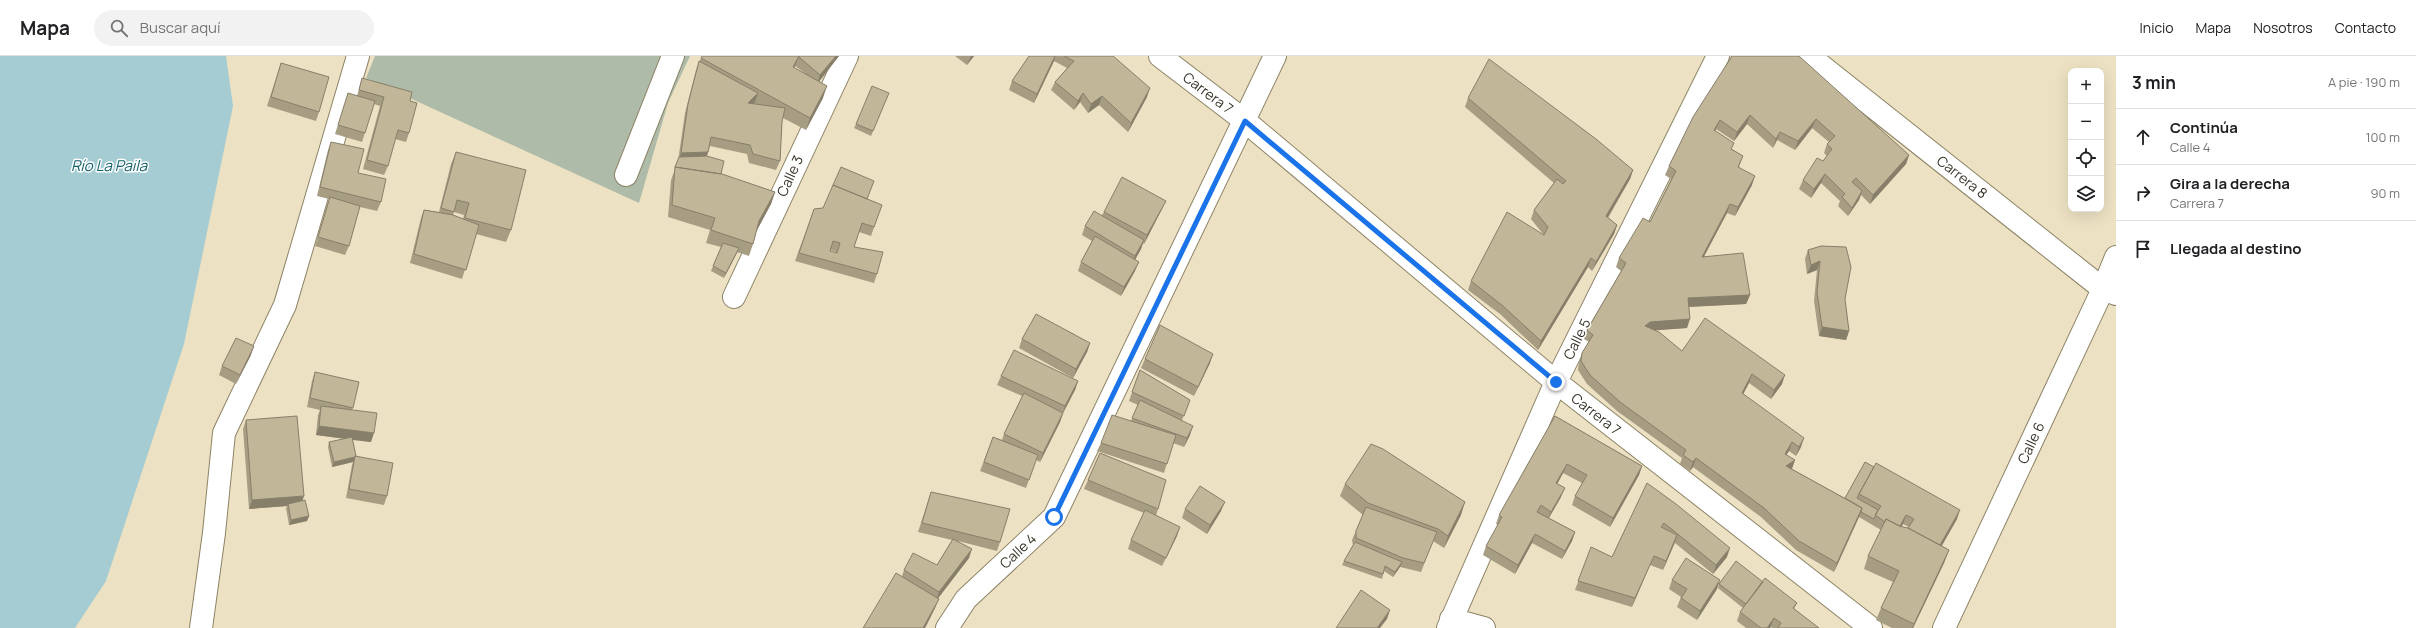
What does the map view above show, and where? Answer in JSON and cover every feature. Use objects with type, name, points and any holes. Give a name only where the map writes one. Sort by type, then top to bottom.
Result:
[{"type":"street","points":[[201,628],[214,533],[224,434],[285,305],[358,56]]},
{"type":"street","points":[[626,175],[673,56]]},
{"type":"street","name":"Calle 3","points":[[734,297],[847,56]]},
{"type":"street","name":"Carrera 7","points":[[1160,56],[1245,121],[1556,382],[1871,628]]},
{"type":"street","name":"Calle 4","points":[[947,628],[966,599],[1054,517],[1275,56]]},
{"type":"street","name":"Calle 5","points":[[1450,624],[1556,382],[1718,56]]},
{"type":"street","name":"Carrera 8","points":[[1809,56],[2110,291]]},
{"type":"street","name":"Calle 6","points":[[1944,628],[2110,291],[2116,257]]},
{"type":"street","points":[[1450,624],[1484,628]]},
{"type":"green space","points":[[375,56],[690,56],[668,103],[639,203],[366,78]]},
{"type":"water","name":"Río La Paila","points":[[0,56],[226,56],[233,106],[184,344],[106,581],[75,628],[0,628]]},
{"type":"building","points":[[702,56],[799,56],[793,67],[827,86],[810,118],[701,58]]},
{"type":"building","points":[[799,56],[836,56],[820,75]]},
{"type":"building","points":[[1029,56],[1055,56],[1037,94],[1012,81]]},
{"type":"building","points":[[1064,56],[1113,56],[1150,88],[1131,123],[1102,96],[1091,104],[1083,93],[1078,101],[1055,82],[1074,61]]},
{"type":"building","points":[[1732,56],[1799,56],[1909,155],[1873,195],[1856,178],[1852,182],[1862,191],[1852,208],[1842,197],[1845,194],[1825,174],[1814,189],[1803,180],[1817,158],[1823,161],[1832,149],[1827,144],[1835,136],[1816,119],[1798,141],[1780,132],[1776,139],[1750,115],[1737,132],[1720,120],[1714,130],[1734,143],[1731,149],[1743,156],[1738,167],[1755,176],[1738,207],[1730,204],[1702,257],[1743,253],[1750,295],[1688,298],[1690,319],[1650,322],[1645,326],[1659,332],[1682,351],[1705,318],[1785,375],[1774,390],[1752,374],[1742,393],[1804,438],[1799,447],[1792,442],[1785,454],[1795,460],[1786,466],[1862,508],[1837,563],[1799,541],[1764,508],[1696,458],[1693,462],[1683,455],[1686,450],[1620,402],[1590,375],[1581,361],[1582,353],[1593,335],[1587,330],[1626,263],[1619,258],[1643,218],[1650,222],[1676,171],[1669,166],[1693,117]]},
{"type":"building","points":[[1489,59],[1596,139],[1633,170],[1606,216],[1617,225],[1596,262],[1591,258],[1541,341],[1503,306],[1471,281],[1507,212],[1544,235],[1548,227],[1534,210],[1557,179],[1563,184],[1566,181],[1468,98]]},
{"type":"building","points":[[699,61],[758,93],[748,103],[785,108],[782,122],[780,161],[753,154],[750,145],[711,137],[708,152],[681,153],[688,104]]},
{"type":"building","points":[[281,63],[329,77],[319,112],[271,97]]},
{"type":"building","points":[[362,78],[412,92],[410,101],[417,103],[409,133],[398,130],[388,166],[367,160],[384,97],[359,90]]},
{"type":"building","points":[[872,86],[889,93],[873,131],[856,124]]},
{"type":"building","points":[[348,93],[375,101],[365,133],[338,125]]},
{"type":"building","points":[[331,142],[364,149],[358,173],[386,179],[381,202],[320,187]]},
{"type":"building","points":[[456,152],[526,170],[511,230],[465,218],[469,203],[457,200],[454,212],[441,208]]},
{"type":"building","points":[[707,156],[724,161],[721,174],[675,167],[679,157]]},
{"type":"building","points":[[675,167],[722,174],[775,192],[759,221],[753,244],[711,230],[715,218],[672,205]]},
{"type":"building","points":[[841,167],[874,181],[867,199],[833,185]]},
{"type":"building","points":[[1122,177],[1166,201],[1147,235],[1104,212]]},
{"type":"building","points":[[833,185],[882,205],[874,227],[862,223],[854,247],[883,252],[877,274],[799,253],[814,209],[823,208]],"holes":[[[833,241],[840,243],[837,253],[830,251]]]},
{"type":"building","points":[[330,197],[360,206],[349,246],[318,237]]},
{"type":"building","points":[[424,210],[453,215],[479,225],[466,270],[414,254]]},
{"type":"building","points":[[1094,211],[1144,240],[1135,256],[1085,226]]},
{"type":"building","points":[[1095,236],[1139,262],[1124,287],[1081,262]]},
{"type":"building","points":[[723,243],[739,248],[726,273],[713,266]]},
{"type":"building","points":[[1821,246],[1846,247],[1851,267],[1845,299],[1849,331],[1822,327],[1817,292],[1820,261],[1811,265],[1808,250]]},
{"type":"building","points":[[1036,314],[1090,343],[1076,369],[1022,339]]},
{"type":"building","points":[[1160,325],[1213,354],[1198,387],[1145,359]]},
{"type":"building","points":[[236,338],[254,346],[240,375],[222,366]]},
{"type":"building","points":[[1014,350],[1078,381],[1065,406],[1001,376]]},
{"type":"building","points":[[1140,370],[1190,400],[1184,416],[1132,392]]},
{"type":"building","points":[[315,372],[359,382],[353,408],[310,398]]},
{"type":"building","points":[[1024,393],[1063,413],[1043,453],[1004,434]]},
{"type":"building","points":[[1140,400],[1193,426],[1187,438],[1132,418]]},
{"type":"building","points":[[321,406],[377,413],[374,433],[319,426]]},
{"type":"building","points":[[1112,415],[1176,435],[1167,464],[1101,443]]},
{"type":"building","points":[[297,416],[304,496],[252,500],[246,420]]},
{"type":"building","points":[[1555,416],[1642,466],[1613,518],[1575,496],[1587,475],[1567,464],[1556,483],[1565,488],[1551,512],[1541,505],[1537,512],[1575,532],[1565,551],[1535,534],[1518,565],[1486,546],[1502,517],[1499,515]]},
{"type":"building","points":[[352,437],[356,456],[334,462],[329,442]]},
{"type":"building","points":[[993,437],[1038,455],[1029,480],[984,462]]},
{"type":"building","points":[[1371,444],[1383,449],[1465,502],[1448,536],[1438,529],[1368,503],[1345,484]]},
{"type":"building","points":[[1100,453],[1166,480],[1158,509],[1088,480]]},
{"type":"building","points":[[355,456],[393,463],[387,496],[349,489]]},
{"type":"building","points":[[1865,462],[1874,467],[1857,498],[1878,510],[1874,519],[1861,512],[1862,508],[1845,498]]},
{"type":"building","points":[[1876,463],[1960,510],[1940,545],[1908,528],[1914,519],[1906,515],[1900,526],[1886,519],[1885,522],[1875,515],[1881,506],[1859,494]]},
{"type":"building","points":[[1647,483],[1676,504],[1730,548],[1716,565],[1664,523],[1661,527],[1677,535],[1666,561],[1654,556],[1635,598],[1578,581],[1591,547],[1612,557]]},
{"type":"building","points":[[1200,486],[1225,502],[1210,525],[1185,509]]},
{"type":"building","points":[[931,492],[1010,509],[1000,542],[922,523]]},
{"type":"building","points":[[305,500],[309,516],[291,520],[288,504]]},
{"type":"building","points":[[1366,507],[1437,532],[1424,563],[1403,558],[1356,538],[1356,531]]},
{"type":"building","points":[[1145,510],[1180,527],[1166,558],[1131,540]]},
{"type":"building","points":[[1886,519],[1899,526],[1908,528],[1949,550],[1914,624],[1881,608],[1899,571],[1868,556]]},
{"type":"building","points":[[953,539],[972,549],[939,592],[904,570],[913,553],[937,565]]},
{"type":"building","points":[[1355,542],[1402,562],[1395,572],[1385,566],[1383,574],[1344,561]]},
{"type":"building","points":[[1686,558],[1720,580],[1700,611],[1681,598],[1687,589],[1672,580]]},
{"type":"building","points":[[1736,561],[1763,582],[1746,604],[1719,584]]},
{"type":"building","points":[[896,573],[939,599],[923,628],[863,628]]},
{"type":"building","points":[[1765,578],[1797,603],[1793,608],[1819,628],[1778,628],[1781,623],[1774,618],[1767,628],[1761,628],[1740,612]]},
{"type":"building","points":[[1361,590],[1390,610],[1377,628],[1336,628]]},
{"type":"route","points":[[1054,517],[1245,121],[1556,382]]}]
